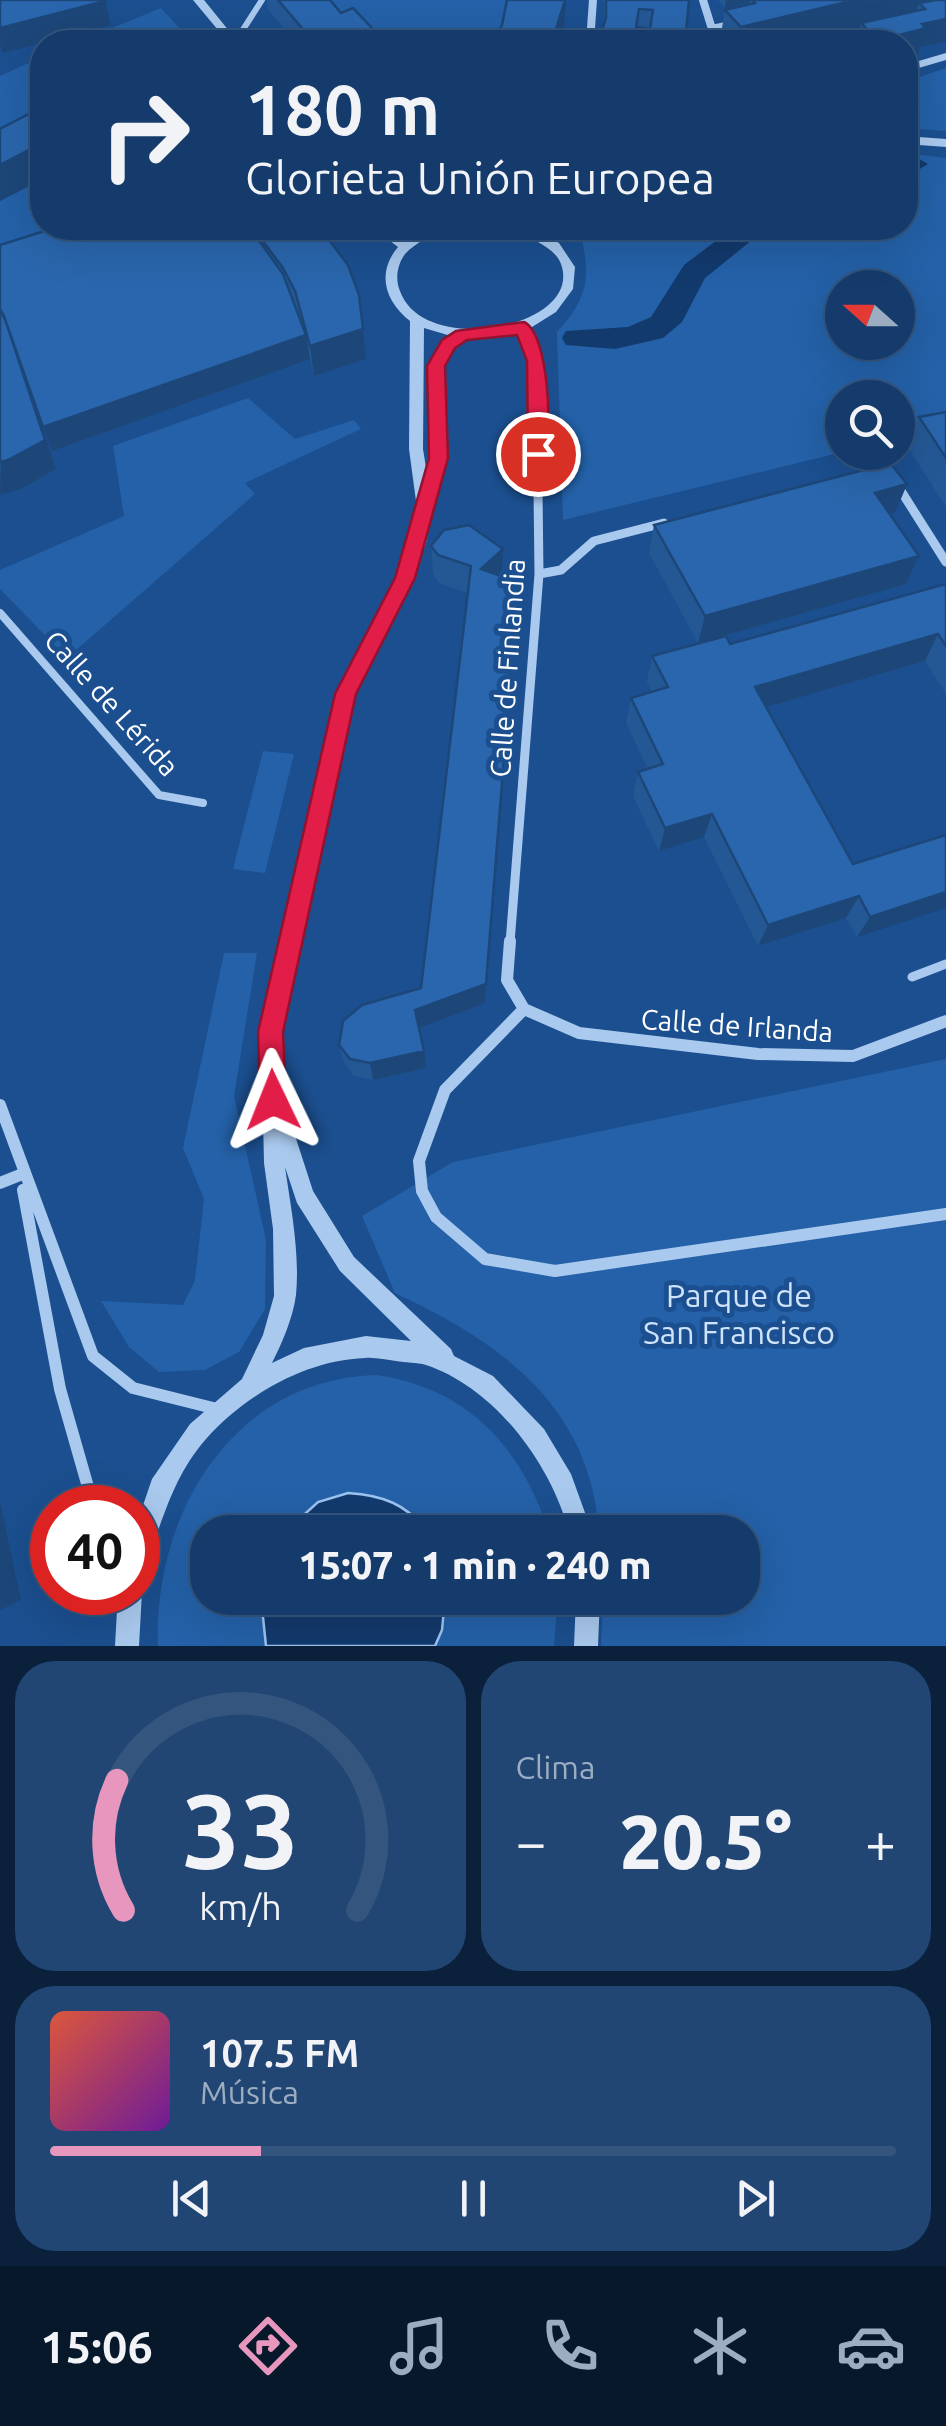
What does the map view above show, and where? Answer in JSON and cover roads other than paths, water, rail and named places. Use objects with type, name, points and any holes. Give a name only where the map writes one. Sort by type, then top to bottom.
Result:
[{"type":"street","points":[[198,0],[221,30]]},
{"type":"street","points":[[242,30],[262,0]]},
{"type":"street","points":[[591,30],[594,0]]},
{"type":"street","points":[[703,0],[712,30],[748,21]]},
{"type":"street","points":[[918,65],[946,56]]},
{"type":"street","points":[[918,141],[946,143]]},
{"type":"street","points":[[396,240],[405,246]]},
{"type":"street","points":[[416,240],[405,246],[390,276],[402,306],[417,320],[462,335],[524,328],[560,304],[568,288],[568,270],[553,240]]},
{"type":"street","points":[[417,320],[416,449],[424,511]]},
{"type":"street","name":"Calle de Finlandia","points":[[524,328],[536,361],[539,574],[507,945],[507,980],[524,1009]]},
{"type":"street","points":[[252,1382],[273,1338],[284,1296],[271,1032],[346,694],[405,578],[438,458],[436,366],[448,344],[462,335]]},
{"type":"street","points":[[888,470],[946,562]]},
{"type":"street","points":[[539,574],[561,570],[594,541],[670,522]]},
{"type":"street","name":"Calle de Lérida","points":[[0,613],[159,794],[203,803]]},
{"type":"street","points":[[524,1009],[445,1090],[419,1161],[422,1191],[436,1217],[485,1258],[554,1271],[946,1214]]},
{"type":"street","name":"Calle de Irlanda","points":[[524,1009],[579,1033],[758,1054],[853,1056],[946,1021]]},
{"type":"street","points":[[273,1100],[304,1196],[347,1264],[447,1361],[487,1385],[524,1419],[555,1464],[574,1515]]},
{"type":"street","points":[[0,1105],[20,1175],[60,1390],[87,1485]]},
{"type":"street","points":[[20,1175],[64,1270],[93,1356],[130,1386],[157,1398],[216,1408]]},
{"type":"street","points":[[0,1184],[20,1175]]},
{"type":"street","points":[[160,1495],[168,1474],[216,1408],[252,1382],[298,1358],[348,1346],[398,1347],[447,1361]]},
{"type":"street","points":[[126,1615],[127,1646]]},
{"type":"street","points":[[586,1646],[587,1615]]},
{"type":"lane","points":[[912,978],[946,964]]},
{"type":"waterway","points":[[577,338],[628,337],[652,331],[671,315],[684,284],[702,264],[734,240]]},
{"type":"park label","name":"Parque de San Francisco","points":[[739,1314]]}]
